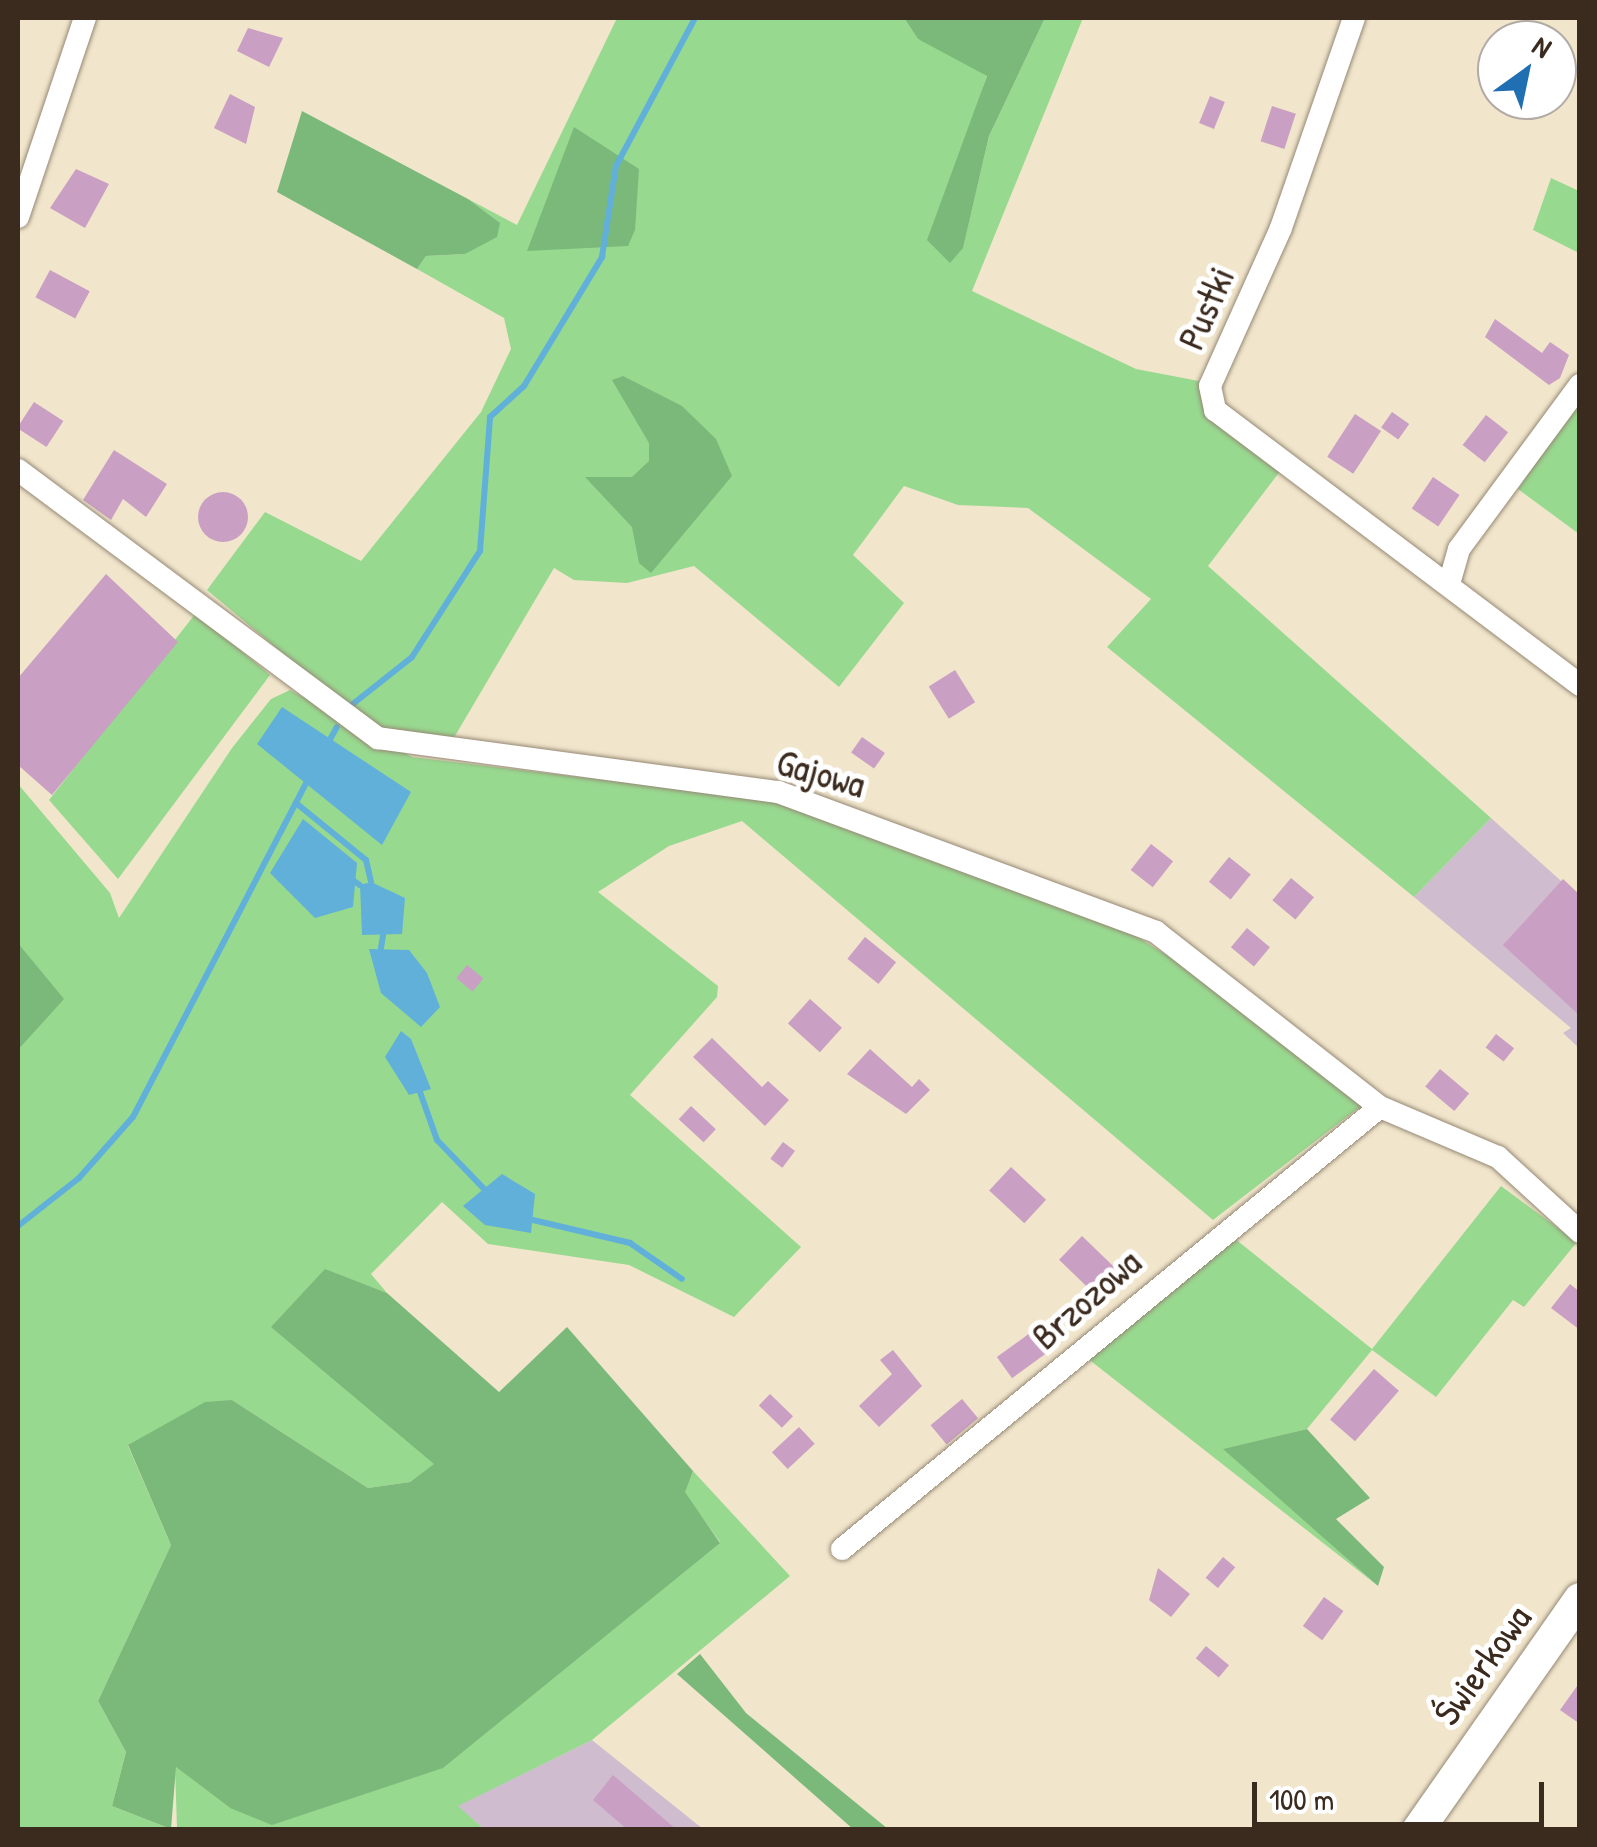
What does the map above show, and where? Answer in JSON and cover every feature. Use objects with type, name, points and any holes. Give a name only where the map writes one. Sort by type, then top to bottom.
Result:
[{"type":"street","points":[[18,216],[85,18]]},
{"type":"street","name":"Pustki","points":[[1354,18],[1281,228],[1210,386],[1215,410],[1580,685]]},
{"type":"street","points":[[1448,584],[1459,549],[1580,385]]},
{"type":"street","name":"Gajowa","points":[[18,470],[378,738],[778,792],[1010,874],[1156,932],[1380,1107],[1498,1157],[1580,1232]]},
{"type":"street","name":"Brzozowa","points":[[842,1550],[1380,1107]]},
{"type":"street","name":"Świerkowa","points":[[1418,1830],[1580,1599]]},
{"type":"shaded area","points":[[1491,818],[1579,897],[1579,1048],[1563,1033],[1571,1028],[1414,897]]},
{"type":"shaded area","points":[[592,1740],[703,1829],[484,1829],[457,1806]]},
{"type":"green space","points":[[617,18],[904,18],[918,39],[963,57],[987,75],[967,136],[963,247],[989,136],[1045,18],[1083,18],[972,291],[1136,369],[1199,381],[1220,422],[1281,470],[1208,566],[1491,818],[1414,897],[1107,647],[1151,599],[1028,508],[958,505],[904,486],[853,555],[904,603],[839,687],[694,566],[627,583],[574,580],[554,568],[452,741],[403,742],[348,708],[207,590],[265,512],[361,561],[481,412],[511,349],[504,318],[417,269],[426,256],[465,254],[499,223],[468,199],[517,225]]},
{"type":"green space","points":[[904,18],[1045,18],[989,136],[963,248],[950,263],[927,240],[987,76],[918,39]]},
{"type":"green space","points":[[302,111],[468,199],[500,223],[497,237],[465,254],[426,256],[417,269],[277,192]]},
{"type":"green space","points":[[574,127],[639,169],[635,230],[628,246],[527,251]]},
{"type":"green space","points":[[1551,178],[1579,191],[1579,253],[1533,230]]},
{"type":"green space","points":[[623,376],[682,406],[716,439],[732,476],[651,573],[639,563],[632,527],[585,477],[632,477],[649,461],[649,443],[612,380]]},
{"type":"green space","points":[[1579,399],[1579,534],[1518,489]]},
{"type":"green space","points":[[196,613],[270,675],[118,879],[49,800]]},
{"type":"green space","points":[[290,690],[412,757],[779,801],[1113,922],[1222,989],[1361,1106],[1213,1220],[742,821],[669,846],[598,892],[718,986],[717,997],[630,1095],[801,1247],[734,1317],[629,1265],[488,1244],[442,1202],[371,1274],[387,1293],[325,1270],[435,1464],[410,1482],[368,1488],[232,1400],[128,1446],[171,1545],[98,1701],[126,1752],[112,1806],[171,1829],[18,1829],[18,1050],[63,999],[18,943],[18,784],[110,893],[119,918],[232,748],[271,699]]},
{"type":"green space","points":[[18,943],[64,999],[18,1050]]},
{"type":"green space","points":[[1501,1186],[1577,1242],[1524,1307],[1513,1300],[1436,1397],[1372,1350],[1307,1429],[1224,1449],[1378,1586],[1087,1358],[1229,1234],[1372,1349]]},
{"type":"green space","points":[[325,1269],[387,1293],[499,1392],[567,1327],[693,1471],[685,1492],[720,1543],[443,1768],[272,1825],[230,1808],[176,1767],[171,1829],[112,1806],[126,1752],[98,1701],[171,1545],[128,1445],[205,1402],[232,1400],[368,1488],[410,1482],[434,1464],[271,1327]]},
{"type":"green space","points":[[1307,1429],[1370,1498],[1336,1519],[1384,1567],[1378,1586],[1223,1449]]},
{"type":"green space","points":[[693,1471],[790,1576],[592,1740],[458,1806],[484,1829],[177,1829],[175,1766],[230,1808],[720,1542],[684,1492]]},
{"type":"green space","points":[[700,1654],[746,1713],[888,1829],[853,1829],[677,1674]]},
{"type":"water","points":[[282,707],[411,792],[382,845],[257,744]]},
{"type":"water","points":[[303,819],[357,863],[353,907],[315,918],[270,873]]},
{"type":"water","points":[[371,882],[405,898],[402,934],[362,935],[360,885]]},
{"type":"water","points":[[369,949],[409,950],[427,973],[440,1007],[421,1027],[381,993]]},
{"type":"water","points":[[401,1031],[411,1039],[431,1089],[409,1095],[385,1057]]},
{"type":"water","points":[[502,1174],[535,1194],[531,1233],[485,1225],[463,1206]]},
{"type":"building","points":[[248,28],[283,38],[269,67],[237,51]]},
{"type":"building","points":[[230,94],[255,107],[246,144],[214,128]]},
{"type":"building","points":[[1210,96],[1225,102],[1214,129],[1199,123]]},
{"type":"building","points":[[1272,106],[1296,114],[1284,149],[1261,141]]},
{"type":"building","points":[[76,169],[109,184],[85,228],[50,208]]},
{"type":"building","points":[[50,270],[90,291],[75,318],[35,297]]},
{"type":"building","points":[[1495,319],[1542,353],[1550,342],[1569,355],[1560,378],[1549,385],[1485,337]]},
{"type":"building","points":[[34,402],[63,421],[46,447],[18,429]]},
{"type":"building","points":[[1392,412],[1409,424],[1398,440],[1381,428]]},
{"type":"building","points":[[1355,414],[1381,431],[1353,474],[1327,457]]},
{"type":"building","points":[[1486,415],[1508,432],[1485,462],[1463,445]]},
{"type":"building","points":[[114,450],[167,484],[146,517],[123,499],[111,520],[83,500]]},
{"type":"building","points":[[1433,477],[1460,495],[1438,526],[1412,509]]},
{"type":"building","points":[[223,492],[240,500],[248,517],[240,534],[223,542],[206,534],[198,517],[206,500]]},
{"type":"building","points":[[106,574],[178,642],[52,795],[18,765],[18,678]]},
{"type":"building","points":[[955,670],[975,702],[949,719],[929,686]]},
{"type":"building","points":[[862,737],[885,753],[874,769],[851,753]]},
{"type":"building","points":[[1151,844],[1173,861],[1153,887],[1131,870]]},
{"type":"building","points":[[1229,857],[1251,875],[1231,899],[1209,882]]},
{"type":"building","points":[[1291,878],[1314,897],[1295,919],[1272,900]]},
{"type":"building","points":[[1563,879],[1580,895],[1580,1016],[1503,945]]},
{"type":"building","points":[[1247,928],[1270,947],[1254,966],[1231,947]]},
{"type":"building","points":[[865,937],[896,962],[878,984],[847,959]]},
{"type":"building","points":[[467,965],[483,978],[473,991],[456,978]]},
{"type":"building","points":[[810,999],[842,1028],[820,1052],[788,1024]]},
{"type":"building","points":[[1496,1034],[1514,1048],[1504,1062],[1486,1047]]},
{"type":"building","points":[[712,1038],[762,1087],[768,1081],[789,1100],[765,1126],[693,1057]]},
{"type":"building","points":[[870,1049],[912,1087],[919,1079],[930,1090],[906,1114],[847,1074]]},
{"type":"building","points":[[1440,1069],[1469,1093],[1454,1111],[1425,1087]]},
{"type":"building","points":[[691,1106],[716,1129],[704,1142],[679,1119]]},
{"type":"building","points":[[783,1142],[795,1151],[782,1168],[770,1159]]},
{"type":"building","points":[[1011,1167],[1046,1200],[1024,1223],[989,1190]]},
{"type":"building","points":[[1082,1236],[1117,1270],[1094,1294],[1059,1260]]},
{"type":"building","points":[[1570,1284],[1580,1292],[1580,1330],[1551,1308]]},
{"type":"building","points":[[1030,1333],[1045,1354],[1012,1378],[997,1357]]},
{"type":"building","points":[[893,1350],[922,1386],[879,1427],[859,1406],[892,1374],[880,1360]]},
{"type":"building","points":[[1374,1369],[1399,1391],[1355,1441],[1330,1420]]},
{"type":"building","points":[[770,1394],[793,1416],[782,1428],[759,1406]]},
{"type":"building","points":[[962,1399],[978,1418],[947,1445],[931,1425]]},
{"type":"building","points":[[799,1427],[815,1444],[788,1469],[772,1452]]},
{"type":"building","points":[[1223,1557],[1235,1567],[1218,1588],[1206,1578]]},
{"type":"building","points":[[1158,1568],[1190,1594],[1171,1617],[1149,1600]]},
{"type":"building","points":[[1324,1597],[1343,1611],[1322,1640],[1303,1626]]},
{"type":"building","points":[[1206,1646],[1229,1665],[1219,1678],[1196,1658]]},
{"type":"building","points":[[1580,1682],[1580,1724],[1560,1710]]},
{"type":"building","points":[[613,1775],[677,1830],[628,1830],[593,1800]]},
{"type":"waterway","points":[[349,707],[412,657],[480,551],[490,417],[524,386],[602,257],[616,166],[695,18]]},
{"type":"waterway","points":[[328,743],[337,727]]},
{"type":"waterway","points":[[18,1226],[79,1178],[133,1117],[310,776]]},
{"type":"waterway","points":[[296,803],[366,860],[371,882]]},
{"type":"waterway","points":[[354,881],[360,885]]},
{"type":"waterway","points":[[381,948],[383,935]]},
{"type":"waterway","points":[[420,1092],[437,1140],[486,1191]]},
{"type":"waterway","points":[[533,1220],[630,1243],[682,1279]]}]
